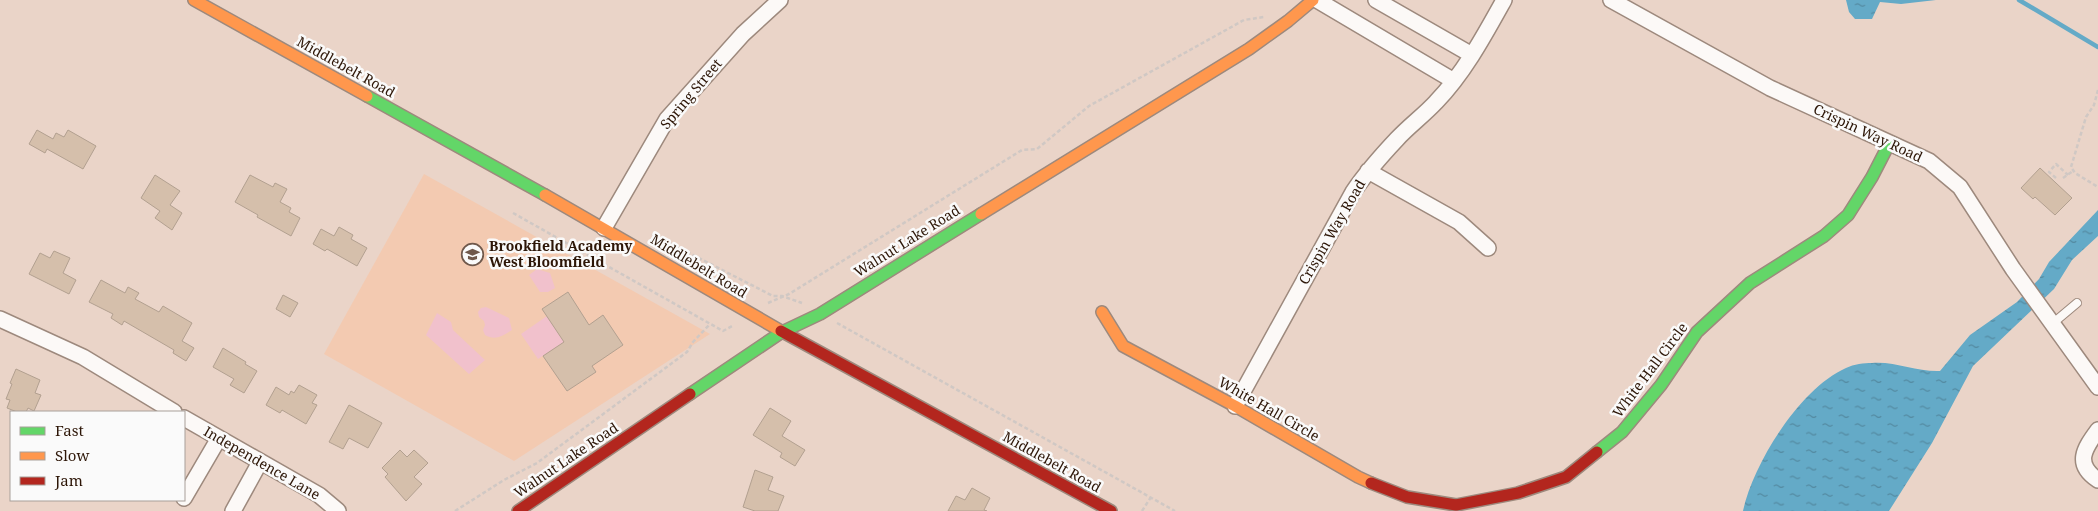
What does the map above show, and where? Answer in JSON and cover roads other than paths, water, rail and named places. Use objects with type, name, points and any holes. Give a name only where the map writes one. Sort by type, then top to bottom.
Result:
[{"type":"street","name":"Middlebelt Road","points":[[194,0],[604,228],[782,332],[1111,511]]},
{"type":"street","name":"Spring Street","points":[[604,228],[667,119],[743,34],[780,0]]},
{"type":"street","points":[[1315,0],[1454,81]]},
{"type":"street","name":"Walnut Lake Road","points":[[518,511],[782,332],[820,314],[1190,84],[1234,60],[1277,32],[1315,0]]},
{"type":"street","points":[[1376,0],[1472,55]]},
{"type":"street","name":"Crispin Way Road","points":[[1235,406],[1353,192],[1368,171],[1397,139],[1436,102],[1454,81],[1472,55],[1504,0]]},
{"type":"street","name":"Crispin Way Road","points":[[1611,0],[1770,88],[1929,161],[1960,187],[2026,288],[2098,387]]},
{"type":"street","name":"White Hall Circle","points":[[1102,312],[1123,346],[1235,406],[1358,477],[1407,497],[1456,504],[1518,493],[1566,477],[1622,432],[1661,385],[1697,332],[1750,283],[1824,236],[1848,214],[1890,144]]},
{"type":"street","points":[[1368,171],[1459,222],[1488,248]]},
{"type":"street","points":[[0,319],[83,357],[172,411]]},
{"type":"street","name":"Independence Lane","points":[[185,419],[319,495],[338,511]]},
{"type":"street","points":[[2098,430],[2087,445],[2083,462],[2087,471],[2098,480]]},
{"type":"street","points":[[185,496],[219,438]]},
{"type":"street","points":[[233,511],[260,462]]},
{"type":"lane","points":[[2052,324],[2077,303]]},
{"type":"water","points":[[1846,0],[1936,0],[1901,4],[1880,2],[1872,19],[1855,19],[1849,12]]},
{"type":"water","points":[[2098,210],[2098,236],[2072,260],[2054,289],[1973,366],[1932,443],[1889,511],[1743,511],[1748,492],[1768,450],[1781,429],[1812,392],[1829,378],[1846,368],[1859,364],[1881,363],[1940,371],[1970,335],[2017,302],[2039,279],[2049,262]]},
{"type":"waterway","points":[[2019,0],[2098,47]]},
{"type":"place","name":"Brookfield Academy West Bloomfield","points":[[473,254]]}]
